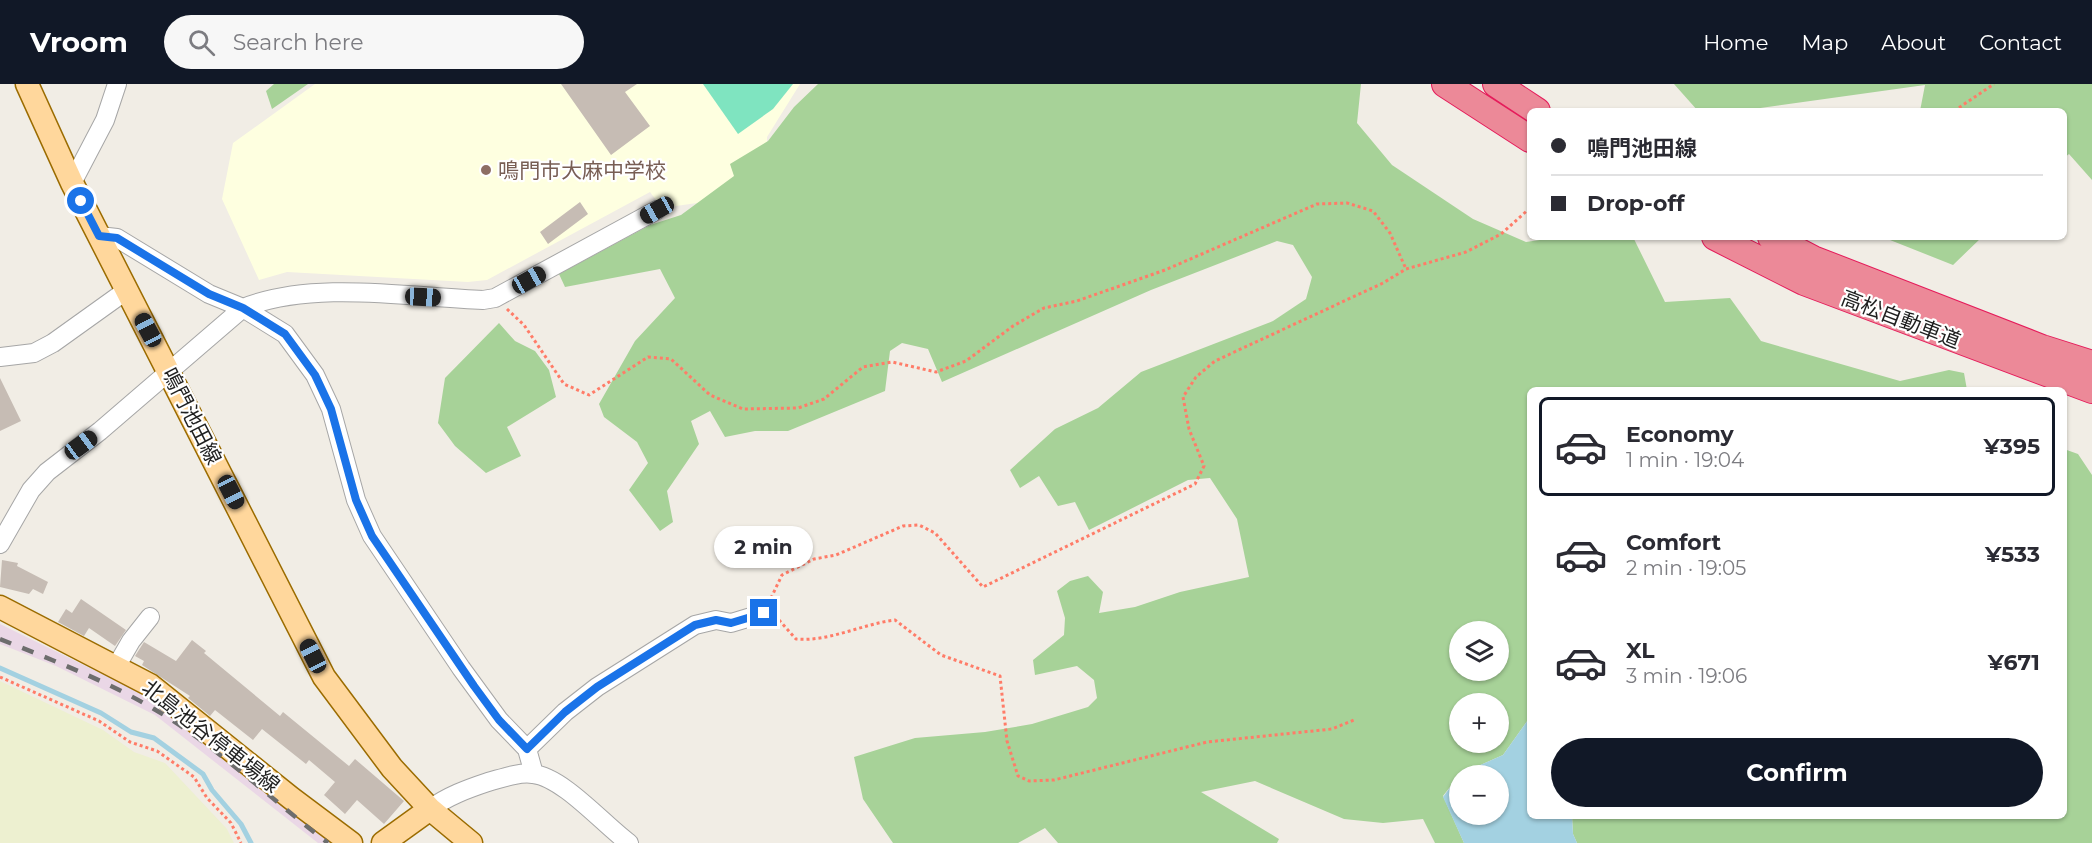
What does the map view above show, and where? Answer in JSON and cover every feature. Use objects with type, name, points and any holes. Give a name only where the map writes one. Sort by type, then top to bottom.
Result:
[{"type":"highway","points":[[1445,84],[1527,137]]},
{"type":"highway","points":[[1496,84],[1533,108]]},
{"type":"highway","name":"高松自動車道","points":[[1721,240],[1804,282],[2092,390]]},
{"type":"highway","name":"高松自動車道","points":[[1777,240],[1824,263],[2042,348],[2092,364]]},
{"type":"main road","name":"鳴門池田線","points":[[27,84],[72,183],[169,369],[324,677],[392,768],[430,809],[471,843]]},
{"type":"main road","name":"北島池谷停車場線","points":[[0,607],[150,685],[351,843]]},
{"type":"main road","points":[[383,843],[430,809]]},
{"type":"street","points":[[72,183],[105,120],[117,84]]},
{"type":"street","points":[[0,544],[31,490],[46,472],[100,431],[169,369],[243,308],[266,299],[335,293],[483,300],[495,298],[657,210]]},
{"type":"street","points":[[99,236],[117,238],[209,294],[243,308],[285,334],[315,375],[331,409],[356,500],[372,536],[474,686],[499,720],[527,749],[534,774]]},
{"type":"street","points":[[0,357],[34,353],[53,344],[127,290]]},
{"type":"street","points":[[527,749],[565,712],[597,687],[695,625],[716,620],[731,623],[764,613]]},
{"type":"street","points":[[116,667],[131,641],[150,617]]},
{"type":"street","points":[[430,809],[466,789],[519,773],[534,774],[546,777],[563,789],[629,843]]},
{"type":"path","points":[[1959,108],[1995,84]]},
{"type":"path","points":[[495,298],[524,325],[564,384],[589,395],[648,357],[671,359],[710,394],[742,409],[798,408],[824,399],[863,367],[892,362],[936,372],[966,361],[1013,326],[1044,308],[1077,301],[1165,270],[1317,204],[1347,203],[1373,211],[1390,233],[1406,269]]},
{"type":"path","points":[[1354,720],[1332,729],[1207,742],[1054,780],[1029,781],[1018,776],[1007,741],[1000,676],[941,655],[895,620],[872,623],[810,641],[796,639],[777,618],[764,613],[782,575],[814,559],[836,555],[903,526],[919,525],[935,533],[983,587],[1195,484],[1204,466],[1189,429],[1183,397],[1196,377],[1215,361],[1383,283],[1406,269],[1466,252],[1501,234],[1527,211]]},
{"type":"path","points":[[0,677],[99,721],[130,742],[157,751],[194,777],[207,798],[231,823],[241,843]]},
{"type":"shaded area","name":"鳴門市大麻中学校","points":[[315,84],[800,84],[767,137],[767,147],[711,201],[662,208],[650,192],[487,280],[468,282],[287,272],[259,280],[222,199],[233,143]]},
{"type":"shaded area","points":[[0,624],[161,703],[340,843],[318,843],[155,715],[56,666],[0,644]]},
{"type":"shaded area","points":[[0,681],[103,730],[134,752],[165,763],[227,829],[234,843],[0,843]]},
{"type":"green space","points":[[274,84],[308,84],[272,109],[266,91]]},
{"type":"green space","points":[[703,84],[793,84],[773,109],[738,134]]},
{"type":"green space","points":[[818,84],[1361,84],[1357,123],[1392,165],[1473,219],[1526,242],[1634,240],[1665,302],[1730,298],[1761,341],[1900,381],[1949,370],[1964,373],[1966,387],[1527,387],[1527,721],[1509,747],[1509,693],[1449,693],[1449,753],[1504,753],[1480,765],[1449,765],[1449,788],[1443,796],[1449,809],[1449,825],[1456,825],[1464,843],[1435,843],[1423,819],[1383,823],[1344,819],[1255,781],[1201,792],[1279,839],[1277,843],[1058,843],[1045,828],[1018,843],[893,843],[863,799],[854,757],[915,738],[985,732],[1032,724],[1088,707],[1097,698],[1094,680],[1077,666],[1035,675],[1033,660],[1064,635],[1065,618],[1057,591],[1070,581],[1088,576],[1103,592],[1099,613],[1135,607],[1180,592],[1249,577],[1237,519],[1210,478],[1188,480],[1089,530],[1075,502],[1058,506],[1039,476],[1020,488],[1010,470],[1055,429],[1098,408],[1141,372],[1273,321],[1306,299],[1312,277],[1293,245],[1277,241],[1151,290],[942,382],[928,349],[902,343],[890,351],[885,391],[788,431],[755,431],[725,437],[710,411],[691,421],[699,444],[667,491],[673,522],[660,531],[629,490],[648,463],[637,442],[604,417],[599,404],[635,341],[675,298],[660,269],[565,287],[559,274],[650,225],[681,215],[734,176],[730,164],[768,141],[794,107]]},
{"type":"green space","points":[[1674,84],[2092,84],[2092,180],[2069,154],[2067,156],[2067,108],[1921,108],[1925,85],[1760,108],[1695,108]]},
{"type":"green space","points":[[1890,240],[1979,240],[1953,265]]},
{"type":"green space","points":[[499,323],[515,341],[535,351],[549,370],[556,397],[507,427],[521,456],[486,473],[455,446],[438,423],[445,378]]},
{"type":"green space","points":[[2067,450],[2078,454],[2092,475],[2092,843],[1577,843],[1573,834],[1572,819],[2067,819]]},
{"type":"water","points":[[1527,721],[1527,819],[1572,819],[1573,834],[1577,843],[1464,843],[1456,825],[1509,825],[1509,765],[1480,765],[1509,753],[1509,747]]},
{"type":"water","points":[[1449,789],[1449,810],[1443,797]]},
{"type":"building","points":[[561,84],[637,84],[625,92],[650,126],[611,155]]},
{"type":"building","points":[[580,202],[588,214],[548,244],[540,232]]},
{"type":"building","points":[[0,378],[21,421],[0,431]]},
{"type":"building","points":[[2,560],[18,563],[17,566],[48,582],[43,594],[33,589],[29,594],[0,587]]},
{"type":"building","points":[[81,599],[126,630],[115,646],[89,628],[84,636],[58,622],[66,609],[72,613]]},
{"type":"building","points":[[192,640],[206,651],[204,653],[280,716],[283,712],[349,766],[355,759],[404,801],[384,824],[357,800],[345,814],[324,795],[335,782],[309,760],[306,764],[262,729],[253,740],[215,710],[210,716],[188,698],[190,696],[142,665],[144,661],[135,656],[144,642],[176,661]]},
{"type":"waterway","points":[[0,668],[101,713],[131,732],[154,738],[203,774],[212,790],[241,824],[251,843]]},
{"type":"railway","points":[[0,639],[97,680],[154,709],[198,738],[328,843]]},
{"type":"place","name":"鳴門市大麻中学校","points":[[486,170]]},
{"type":"route","points":[[81,201],[99,236],[117,238],[209,294],[243,308],[285,334],[315,375],[331,409],[356,500],[372,536],[474,686],[499,720],[527,749],[565,712],[597,687],[695,625],[716,620],[731,623],[764,613]]}]
